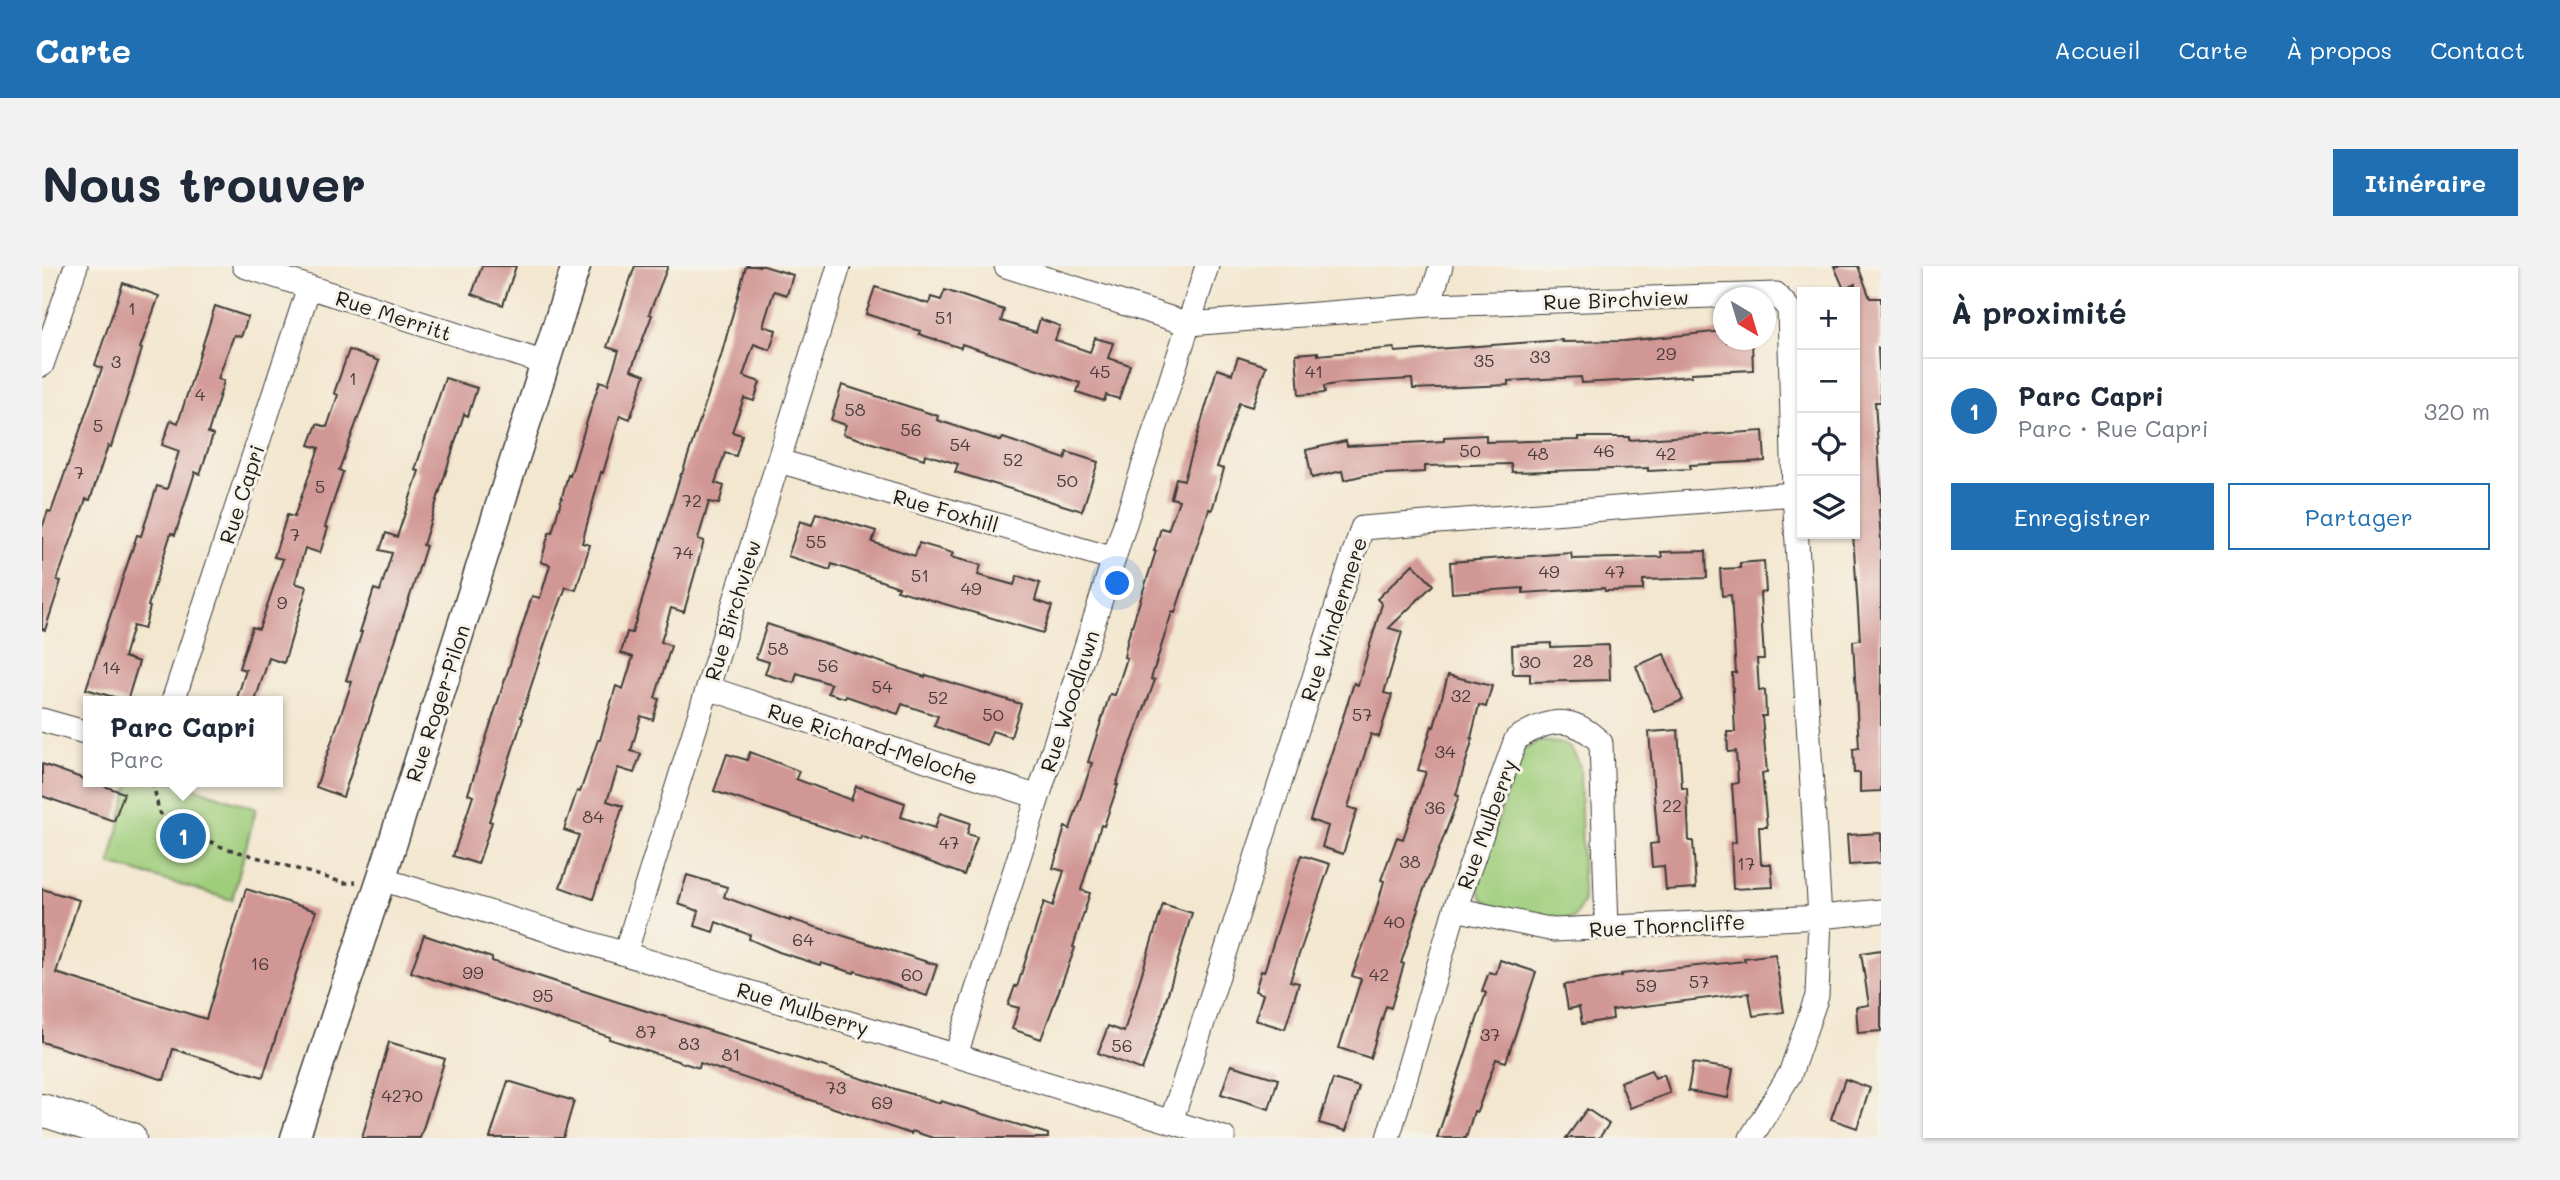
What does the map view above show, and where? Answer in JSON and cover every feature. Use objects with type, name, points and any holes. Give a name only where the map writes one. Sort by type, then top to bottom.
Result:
[{"type":"main road","points":[[42,1110],[130,1138]]},
{"type":"street","points":[[42,365],[76,266]]},
{"type":"street","name":"Rue Merritt","points":[[244,266],[545,363]]},
{"type":"street","name":"Rue Roger-Pilon","points":[[295,1138],[381,879],[576,266]]},
{"type":"street","name":"Rue Birchview","points":[[625,954],[839,266]]},
{"type":"street","name":"Rue Birchview","points":[[1006,266],[1189,324],[1429,305],[1776,294],[1789,309],[1794,494],[1820,917],[1817,996],[1790,1074],[1751,1138]]},
{"type":"street","name":"Rue Woodlawn","points":[[956,1055],[1207,266]]},
{"type":"street","points":[[1429,305],[1441,266]]},
{"type":"street","name":"Rue Capri","points":[[175,696],[309,287]]},
{"type":"street","name":"Rue Foxhill","points":[[779,461],[1114,559]]},
{"type":"street","name":"Rue Windermere","points":[[1171,1122],[1362,528],[1794,494]]},
{"type":"street","name":"Rue Richard-Meloche","points":[[708,688],[1038,797]]},
{"type":"street","points":[[42,720],[83,731]]},
{"type":"street","name":"Rue Mulberry","points":[[1388,1138],[1455,909],[1516,738],[1534,727],[1560,721],[1586,728],[1601,743],[1607,928]]},
{"type":"street","name":"Rue Mulberry","points":[[381,879],[1224,1138]]},
{"type":"street","name":"Rue Thorncliffe","points":[[1455,909],[1555,930],[1820,917],[1881,911]]},
{"type":"path","points":[[154,787],[159,812],[168,822],[222,847],[345,883],[381,879]]},
{"type":"green space","points":[[1540,741],[1571,749],[1580,768],[1583,903],[1574,918],[1566,921],[1490,905],[1482,897],[1479,888],[1478,881],[1517,762],[1522,750]]},
{"type":"green space","points":[[129,787],[192,787],[256,809],[232,900],[110,864]]},
{"type":"building","points":[[482,266],[516,266],[503,305],[472,294]]},
{"type":"building","points":[[635,266],[668,266],[631,370],[645,375],[630,419],[620,415],[582,543],[590,545],[576,590],[566,587],[546,640],[478,864],[453,856],[473,796],[468,794],[532,596],[540,598],[550,565],[541,562],[549,533],[552,533],[568,475],[570,476],[600,381],[608,384],[619,351],[607,347]]},
{"type":"building","points":[[746,266],[764,266],[793,275],[787,295],[774,291],[763,326],[776,330],[770,350],[754,344],[743,376],[760,382],[754,401],[744,398],[732,432],[742,435],[736,456],[725,453],[715,483],[724,486],[719,504],[709,502],[698,539],[704,541],[684,612],[671,608],[661,642],[671,646],[655,698],[659,699],[653,720],[641,716],[631,751],[641,754],[634,773],[618,768],[607,801],[623,806],[593,899],[560,887],[579,835],[564,830],[577,791],[580,792],[600,740],[616,686],[623,689],[633,657],[621,653],[627,632],[632,633],[721,356]]},
{"type":"building","points":[[1834,266],[1858,266],[1870,298],[1881,298],[1881,348],[1878,348],[1881,402],[1875,402],[1881,493],[1881,791],[1860,792],[1860,773],[1854,773],[1853,749],[1859,748],[1853,641],[1860,640],[1853,539],[1860,539],[1860,287],[1855,287],[1855,284],[1843,287]]},
{"type":"building","points":[[123,283],[159,296],[140,348],[142,349],[111,447],[108,446],[90,500],[86,499],[57,580],[61,581],[45,630],[42,629],[42,528],[48,511],[51,512],[102,368],[95,365]]},
{"type":"building","points":[[875,287],[929,304],[931,297],[941,300],[945,290],[1004,310],[1001,321],[1036,332],[1040,319],[1060,326],[1055,340],[1090,352],[1095,338],[1113,343],[1108,358],[1130,365],[1119,399],[1106,395],[1104,401],[1077,392],[1080,383],[962,344],[961,348],[919,334],[920,331],[866,314]]},
{"type":"building","points":[[215,306],[248,317],[241,337],[234,335],[218,379],[224,381],[208,433],[213,435],[200,474],[195,472],[175,535],[171,533],[148,606],[150,607],[144,629],[133,626],[124,657],[139,662],[129,696],[110,696],[86,689],[137,535],[141,536],[157,486],[167,489],[179,451],[162,445],[171,420],[178,423]]},
{"type":"building","points":[[1713,332],[1713,350],[1752,350],[1753,370],[1582,383],[1581,377],[1508,381],[1508,385],[1413,389],[1412,379],[1342,383],[1324,386],[1325,393],[1299,395],[1296,354],[1318,352],[1318,355],[1394,348],[1395,352],[1562,340],[1624,341]]},
{"type":"building","points":[[349,350],[379,361],[339,470],[343,472],[325,527],[328,528],[320,553],[305,548],[295,583],[307,587],[284,663],[269,658],[257,696],[238,696],[246,670],[239,668],[252,627],[259,629],[283,559],[274,557],[287,515],[294,517],[319,448],[309,445],[317,424],[327,427],[338,395],[334,393]]},
{"type":"building","points":[[1238,357],[1266,366],[1252,407],[1239,403],[1217,467],[1224,469],[1212,510],[1209,509],[1175,613],[1172,612],[1151,679],[1155,680],[1116,785],[1104,826],[1101,825],[1081,890],[1090,893],[1073,947],[1075,948],[1041,1039],[1012,1029],[1019,1008],[1008,1005],[1015,986],[1017,987],[1044,902],[1053,906],[1064,871],[1053,868],[1065,827],[1070,829],[1092,763],[1088,762],[1110,694],[1115,695],[1127,658],[1124,657],[1128,638],[1161,528],[1168,530],[1179,500],[1171,498],[1176,478],[1184,480],[1217,369],[1232,374]]},
{"type":"building","points":[[445,378],[477,388],[468,416],[464,414],[423,545],[426,546],[343,797],[316,787],[352,682],[346,680],[360,632],[374,589],[380,591],[392,553],[380,550],[386,533],[397,537],[419,471],[415,470]]},
{"type":"building","points":[[842,385],[938,416],[937,420],[1001,441],[1003,438],[1065,459],[1067,452],[1098,462],[1082,511],[955,472],[958,464],[925,454],[924,459],[843,434],[846,425],[831,420]]},
{"type":"building","points":[[1763,431],[1765,461],[1690,465],[1690,469],[1648,471],[1648,468],[1512,472],[1511,464],[1425,466],[1425,472],[1365,475],[1344,480],[1342,471],[1312,478],[1306,450],[1346,441],[1347,446],[1444,441],[1444,437],[1486,435],[1486,442],[1579,440],[1579,437],[1629,437],[1629,440]]},
{"type":"building","points":[[816,513],[876,531],[872,542],[915,556],[919,543],[953,553],[951,557],[981,565],[978,575],[1014,585],[1017,576],[1040,583],[1035,600],[1052,606],[1043,633],[897,590],[899,587],[832,564],[830,570],[788,556],[800,521],[812,525]]},
{"type":"building","points":[[1706,551],[1707,578],[1643,580],[1643,590],[1605,591],[1604,588],[1523,593],[1523,588],[1452,593],[1450,562],[1571,553],[1572,559],[1662,557],[1661,552]]},
{"type":"building","points":[[1764,561],[1766,592],[1760,593],[1764,659],[1757,659],[1759,691],[1765,690],[1766,716],[1762,716],[1767,772],[1762,773],[1767,827],[1759,827],[1761,864],[1771,864],[1773,887],[1733,889],[1731,843],[1736,842],[1732,784],[1738,783],[1736,751],[1728,752],[1727,732],[1735,732],[1732,673],[1736,673],[1731,595],[1722,596],[1720,569],[1740,568],[1740,563]]},
{"type":"building","points":[[1413,564],[1433,585],[1389,628],[1402,632],[1384,693],[1392,695],[1379,737],[1371,734],[1348,807],[1357,810],[1343,854],[1322,847],[1328,826],[1310,820],[1354,683],[1358,685],[1382,604],[1377,599]]},
{"type":"building","points":[[767,624],[925,677],[926,675],[1021,704],[1011,737],[992,731],[987,745],[934,726],[938,716],[902,704],[898,714],[846,696],[845,698],[828,693],[831,684],[797,673],[794,683],[765,674],[769,662],[756,658]]},
{"type":"building","points":[[1551,643],[1551,647],[1609,645],[1610,680],[1530,682],[1530,674],[1513,674],[1512,645]]},
{"type":"building","points":[[1664,654],[1683,700],[1654,712],[1636,666]]},
{"type":"building","points":[[1448,675],[1492,686],[1486,707],[1479,705],[1473,738],[1456,795],[1459,796],[1417,908],[1419,909],[1401,963],[1404,964],[1391,1008],[1386,1006],[1370,1058],[1339,1048],[1361,979],[1352,976],[1375,914],[1384,881],[1381,880],[1397,837],[1403,839],[1426,772],[1418,770],[1432,726],[1434,727]]},
{"type":"building","points":[[1678,730],[1682,788],[1687,788],[1689,841],[1693,841],[1696,888],[1666,890],[1664,866],[1652,867],[1650,844],[1658,843],[1649,732]]},
{"type":"building","points":[[750,752],[799,771],[796,779],[851,800],[856,786],[905,803],[901,817],[935,828],[940,813],[970,823],[967,834],[977,837],[964,875],[861,836],[860,839],[714,791],[727,754],[747,760]]},
{"type":"building","points":[[42,764],[83,778],[83,787],[107,787],[124,793],[114,821],[42,796]]},
{"type":"building","points":[[1881,833],[1881,863],[1849,865],[1847,835]]},
{"type":"building","points":[[1301,855],[1330,864],[1290,981],[1299,983],[1285,1029],[1255,1020],[1263,994],[1255,991],[1261,971],[1264,972]]},
{"type":"building","points":[[687,875],[727,887],[724,897],[790,921],[937,965],[927,996],[855,971],[854,973],[821,963],[820,965],[779,952],[749,939],[750,935],[716,922],[713,932],[695,926],[699,911],[678,904]]},
{"type":"building","points":[[42,889],[79,900],[56,973],[206,1019],[246,889],[316,911],[263,1077],[173,1049],[164,1080],[42,1042]]},
{"type":"building","points":[[1163,904],[1192,913],[1142,1070],[1098,1053],[1108,1026],[1124,1032]]},
{"type":"building","points":[[424,935],[492,958],[492,961],[621,1003],[1048,1134],[1048,1138],[933,1138],[912,1131],[911,1134],[700,1063],[699,1068],[609,1039],[610,1037],[411,972]]},
{"type":"building","points":[[1881,950],[1881,1031],[1858,1033],[1856,1007],[1869,1005],[1861,953]]},
{"type":"building","points":[[1775,954],[1784,1012],[1753,1016],[1749,993],[1612,1010],[1613,1019],[1582,1024],[1579,1007],[1568,1009],[1564,985],[1622,976],[1621,974],[1745,961],[1744,958]]},
{"type":"building","points":[[1500,960],[1536,972],[1506,1062],[1496,1059],[1477,1112],[1474,1111],[1466,1138],[1437,1138],[1486,993],[1482,991],[1489,972],[1496,974]]},
{"type":"building","points":[[389,1042],[445,1059],[420,1138],[362,1138]]},
{"type":"building","points":[[1693,1063],[1733,1069],[1728,1098],[1688,1091]]},
{"type":"building","points":[[1231,1065],[1278,1079],[1269,1109],[1221,1094]]},
{"type":"building","points":[[1651,1070],[1655,1078],[1664,1074],[1670,1093],[1630,1108],[1620,1082]]},
{"type":"building","points":[[1333,1079],[1359,1087],[1346,1131],[1319,1123]]},
{"type":"building","points":[[1845,1079],[1870,1088],[1857,1128],[1831,1119]]},
{"type":"building","points":[[508,1081],[574,1101],[563,1138],[490,1138]]},
{"type":"building","points":[[1587,1109],[1609,1124],[1599,1138],[1566,1138]]},
{"type":"place","name":"Parc Capri","points":[[183,836]]}]
